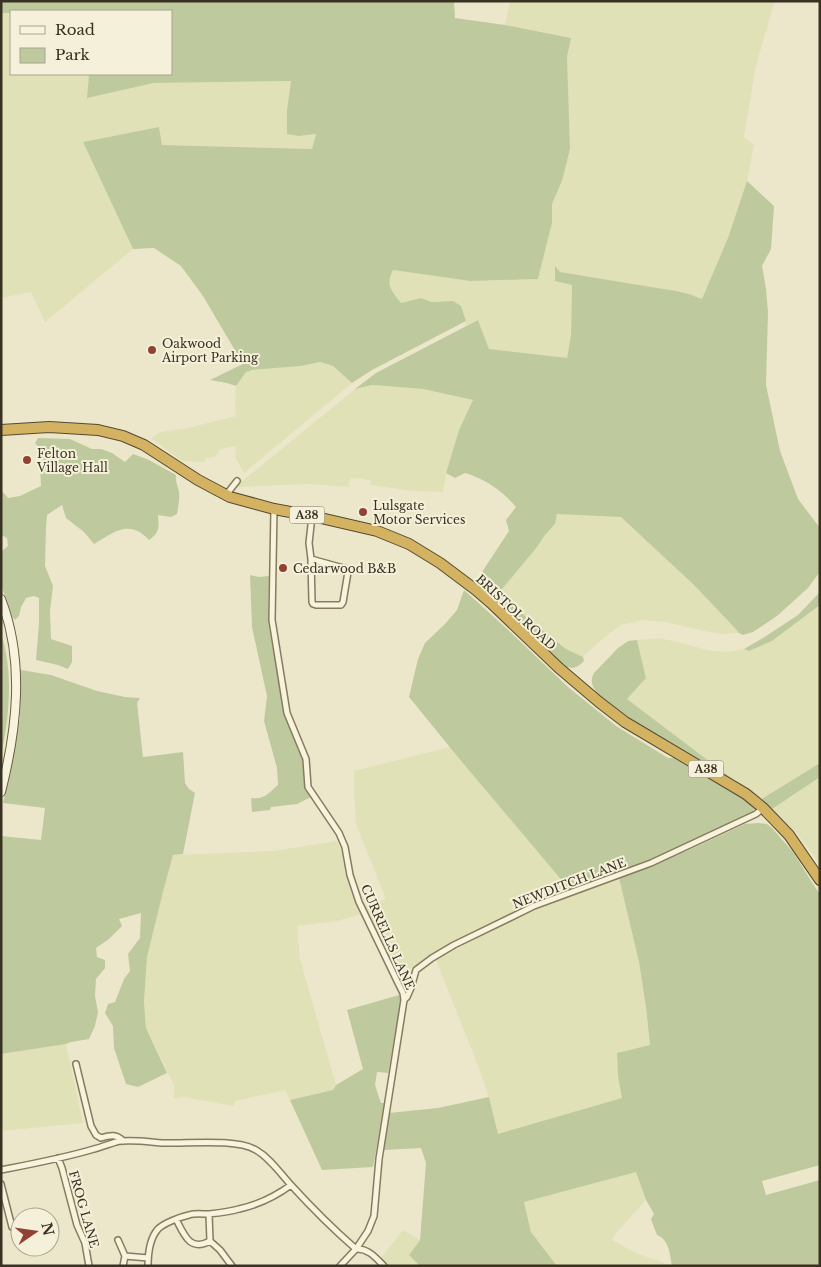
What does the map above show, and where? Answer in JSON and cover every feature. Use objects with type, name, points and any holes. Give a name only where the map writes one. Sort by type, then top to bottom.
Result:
[{"type":"highway","name":"BRISTOL ROAD","points":[[1,430],[49,426],[98,430],[123,436],[144,444],[198,480],[226,495],[274,509],[377,531],[402,540],[423,551],[484,597],[558,668],[625,722],[746,794],[763,808]]},
{"type":"highway","name":"A38","points":[[763,808],[789,835],[820,880]]},
{"type":"street","points":[[226,495],[237,481]]},
{"type":"street","name":"CURRELLS LANE","points":[[274,509],[272,620],[287,713],[306,759],[308,787],[339,833],[359,902],[403,993],[404,1000]]},
{"type":"street","points":[[311,559],[347,569],[342,605],[316,605],[312,602],[309,544],[312,516]]},
{"type":"street","points":[[1,599],[13,639],[17,678],[14,724],[6,774],[1,792]]},
{"type":"street","name":"NEWDITCH LANE","points":[[340,1266],[356,1249],[368,1231],[374,1216],[379,1159],[404,1000],[411,988],[416,970],[454,945],[534,906],[652,863],[756,814],[763,808]]},
{"type":"street","points":[[76,1064],[88,1119],[96,1136],[101,1138],[113,1135],[123,1141]]},
{"type":"street","points":[[1,1170],[58,1158],[123,1141],[247,1146],[263,1155],[278,1169],[291,1185],[356,1249],[362,1248],[370,1252],[384,1266]]},
{"type":"street","name":"FROG LANE","points":[[58,1158],[77,1225],[85,1243],[89,1266]]},
{"type":"street","points":[[1,1184],[10,1218]]},
{"type":"street","points":[[148,1266],[148,1250],[156,1230],[164,1224],[190,1214],[209,1214],[251,1206],[281,1192],[291,1185]]},
{"type":"street","points":[[209,1214],[210,1241],[220,1250],[232,1266]]},
{"type":"street","points":[[176,1220],[185,1237],[190,1242],[195,1245],[203,1245],[210,1241]]},
{"type":"street","points":[[118,1240],[125,1256],[123,1266]]},
{"type":"street","points":[[125,1256],[148,1258]]},
{"type":"green space","points":[[1,1],[454,1],[455,18],[505,25],[571,38],[567,57],[570,149],[562,181],[552,204],[552,223],[538,279],[470,281],[393,270],[390,284],[392,291],[401,303],[421,298],[432,302],[453,301],[461,306],[466,321],[372,370],[352,383],[333,366],[320,362],[301,366],[252,370],[246,372],[236,386],[210,380],[243,364],[203,296],[181,266],[154,248],[133,249],[83,142],[159,127],[162,145],[312,149],[316,134],[299,136],[287,134],[287,110],[291,81],[154,83],[87,98],[89,75],[172,75],[172,10],[10,10],[10,13],[1,13]]},
{"type":"green space","points":[[510,1],[775,1],[756,65],[744,137],[754,145],[747,181],[728,238],[702,299],[676,291],[560,272],[572,285],[571,335],[567,359],[489,349],[478,320],[465,326],[466,321],[454,301],[432,302],[421,298],[401,303],[391,289],[389,279],[393,270],[470,281],[538,279],[552,223],[552,204],[562,181],[567,57],[571,38],[505,25]]},
{"type":"green space","points":[[1,13],[10,13],[10,75],[89,75],[88,97],[154,83],[291,81],[287,110],[299,136],[316,134],[312,149],[162,145],[159,127],[83,142],[133,249],[45,322],[31,292],[1,298]]},
{"type":"green space","points":[[747,181],[774,206],[771,249],[762,266],[768,312],[766,385],[780,451],[798,499],[820,528],[820,571],[808,588],[777,616],[753,632],[743,635],[694,585],[621,517],[557,514],[555,524],[498,594],[566,649],[583,657],[584,661],[578,666],[574,668],[566,667],[478,586],[476,581],[509,531],[506,520],[516,507],[499,491],[480,479],[465,473],[455,478],[446,473],[459,430],[473,400],[423,389],[372,385],[355,389],[376,373],[478,320],[489,349],[567,358],[571,335],[572,285],[555,281],[555,266],[560,272],[676,291],[702,299],[728,238]]},
{"type":"green space","points":[[320,362],[333,366],[352,383],[244,473],[235,457],[236,446],[220,449],[215,457],[206,458],[204,462],[182,461],[151,438],[160,432],[188,428],[236,416],[236,386],[246,372]]},
{"type":"green space","points":[[372,385],[423,389],[473,400],[459,430],[446,473],[443,492],[412,491],[370,485],[371,480],[354,478],[350,478],[349,487],[310,484],[235,487],[355,389]]},
{"type":"green space","points":[[38,438],[70,439],[92,449],[101,449],[112,453],[125,462],[133,454],[149,460],[176,475],[179,492],[177,514],[171,517],[158,515],[158,529],[149,540],[135,530],[128,529],[115,532],[94,544],[84,532],[66,518],[62,505],[47,515],[45,566],[53,586],[50,611],[51,639],[72,646],[72,662],[68,669],[36,660],[39,598],[34,596],[26,598],[19,616],[15,620],[11,615],[1,587],[1,552],[8,546],[7,538],[1,535],[1,490],[8,498],[20,496],[41,486],[39,448],[35,443]]},
{"type":"green space","points":[[556,514],[621,516],[694,585],[739,633],[721,634],[665,622],[642,620],[621,625],[583,657],[566,649],[498,594],[555,524]]},
{"type":"green space","points":[[250,575],[259,577],[269,576],[268,622],[283,702],[303,759],[307,789],[311,797],[297,804],[271,807],[270,810],[252,812],[251,798],[263,797],[278,785],[277,768],[264,721],[267,696],[252,627]]},
{"type":"green space","points":[[464,590],[568,687],[616,726],[668,758],[673,758],[727,787],[746,801],[754,809],[753,812],[672,851],[569,889],[409,697],[418,659],[425,643],[457,610]]},
{"type":"green space","points":[[820,592],[820,605],[772,641],[749,651],[744,649],[798,615]]},
{"type":"green space","points":[[820,605],[820,763],[760,800],[627,699],[646,678],[637,640],[659,638],[707,650],[726,652],[744,649],[749,651],[772,641]]},
{"type":"green space","points":[[1,634],[8,663],[9,695],[1,757]]},
{"type":"green space","points":[[637,640],[646,678],[627,699],[734,780],[674,746],[630,718],[596,691],[592,682],[594,673],[618,648],[628,641]]},
{"type":"green space","points":[[21,670],[51,675],[97,691],[140,698],[137,703],[143,757],[183,752],[185,783],[195,793],[183,854],[173,855],[147,957],[144,1002],[146,1028],[167,1073],[138,1087],[126,1084],[114,1048],[113,1026],[105,1013],[108,1004],[115,1002],[124,979],[130,971],[128,954],[140,938],[141,913],[119,919],[122,926],[109,939],[96,948],[97,957],[105,960],[105,968],[96,979],[95,996],[98,1012],[95,1026],[89,1039],[1,1054],[1,836],[41,840],[45,808],[3,803],[20,718]]},
{"type":"green space","points":[[450,747],[569,889],[531,903],[497,920],[435,952],[401,974],[364,906],[386,899],[356,824],[354,771]]},
{"type":"green space","points":[[820,763],[820,777],[772,809],[760,800]]},
{"type":"green space","points":[[820,777],[820,864],[797,834],[772,809]]},
{"type":"green space","points":[[745,824],[767,824],[772,828],[793,852],[820,895],[820,1165],[762,1181],[766,1195],[820,1180],[820,1266],[672,1266],[668,1248],[664,1240],[657,1235],[651,1219],[654,1214],[646,1200],[636,1172],[524,1202],[531,1232],[557,1266],[420,1266],[409,1255],[420,1240],[426,1163],[421,1148],[383,1150],[389,1113],[438,1108],[489,1097],[498,1134],[622,1098],[618,1076],[617,1053],[650,1045],[639,962],[619,878],[689,850]]},
{"type":"green space","points":[[337,841],[352,894],[362,914],[337,921],[297,926],[300,959],[336,1085],[333,1090],[290,1100],[285,1090],[235,1101],[233,1106],[184,1097],[174,1099],[174,1085],[146,1028],[144,1002],[147,957],[173,855],[273,851]]},
{"type":"green space","points":[[619,878],[639,962],[650,1045],[617,1053],[618,1076],[623,1098],[498,1135],[489,1097],[436,960],[535,908]]},
{"type":"green space","points":[[399,995],[401,1001],[388,1073],[377,1072],[375,1085],[381,1103],[385,1103],[373,1167],[322,1170],[290,1100],[333,1090],[336,1085],[363,1069],[347,1010]]},
{"type":"green space","points":[[66,1044],[83,1123],[1,1131],[1,1054]]},
{"type":"green space","points":[[636,1171],[646,1200],[612,1240],[636,1253],[664,1263],[665,1266],[557,1266],[531,1232],[524,1202]]},
{"type":"green space","points":[[403,1230],[420,1240],[409,1255],[420,1266],[388,1266],[381,1258]]},
{"type":"place","name":"Oakwood Airport Parking","points":[[152,350]]},
{"type":"place","name":"Felton Village Hall","points":[[27,460]]},
{"type":"place","name":"Lulsgate Motor Services","points":[[363,512]]},
{"type":"place","name":"Cedarwood B&B","points":[[283,568]]}]
